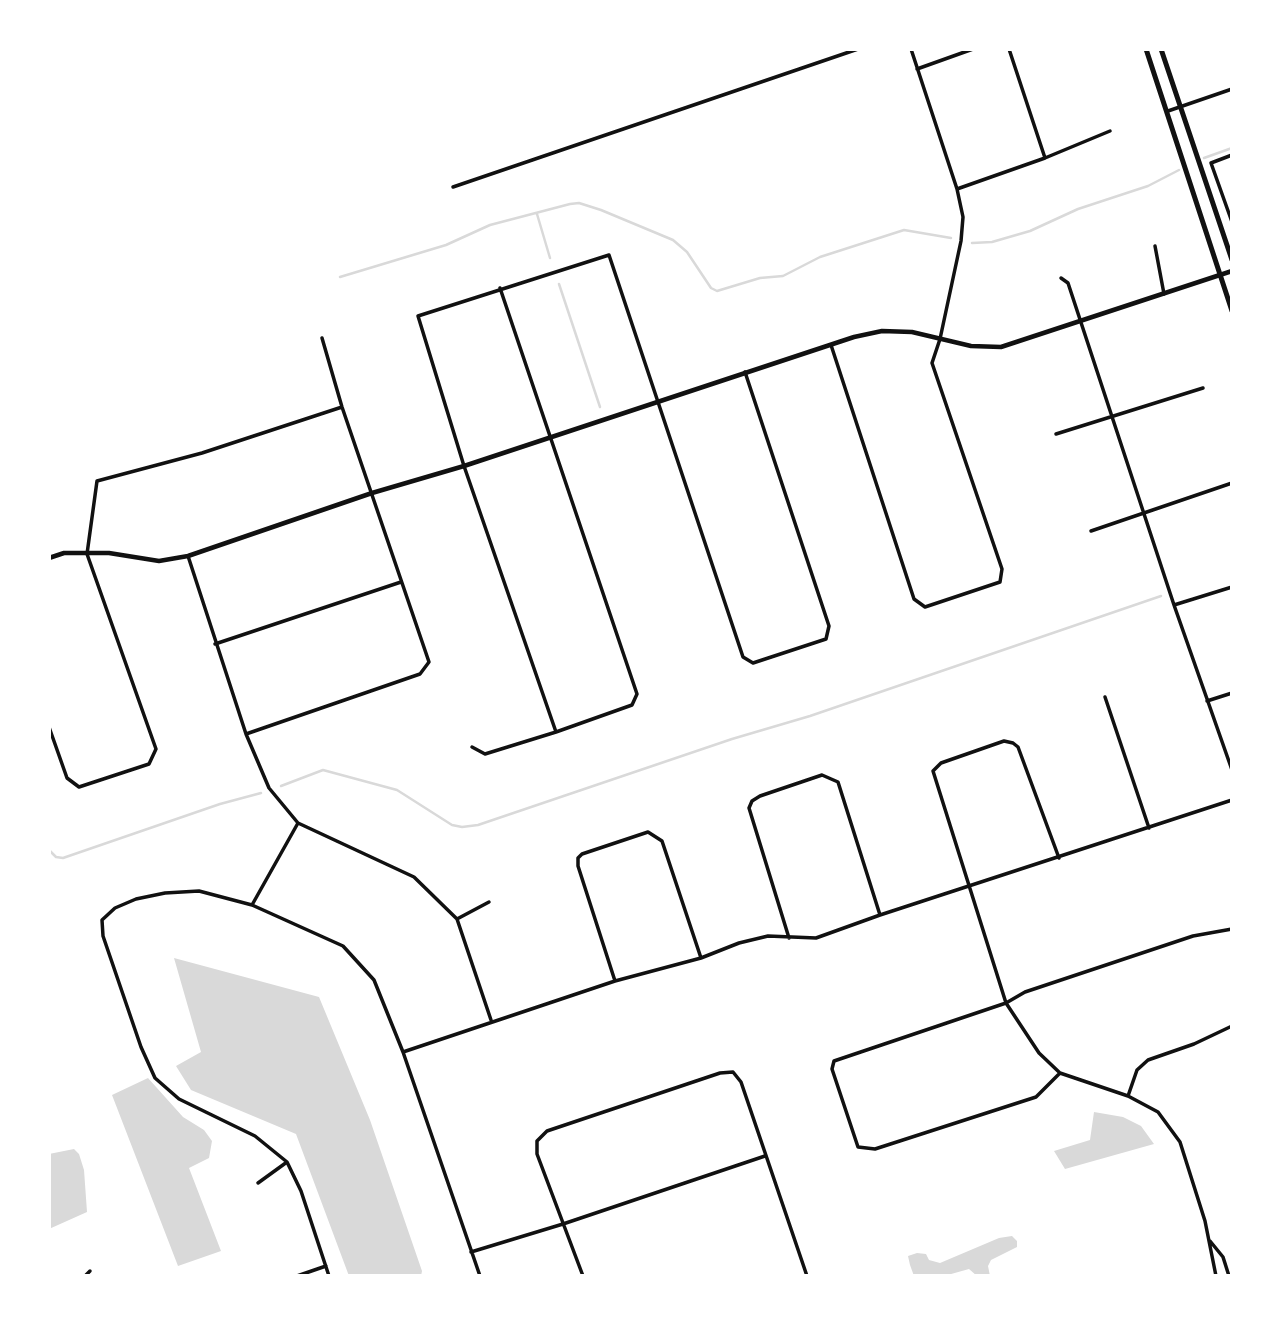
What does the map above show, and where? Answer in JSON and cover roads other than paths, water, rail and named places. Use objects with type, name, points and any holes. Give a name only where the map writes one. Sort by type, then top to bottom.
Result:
[{"type":"main road","points":[[1146,49],[1232,311]]},
{"type":"main road","points":[[1161,49],[1232,260]]},
{"type":"street","points":[[453,187],[858,49]]},
{"type":"street","points":[[831,345],[914,599],[925,607],[999,582],[1002,569],[932,363],[940,339],[961,241],[963,217],[957,189],[911,49]]},
{"type":"street","points":[[918,69],[973,49]]},
{"type":"street","points":[[1009,49],[1045,158]]},
{"type":"street","points":[[1168,111],[1232,89]]},
{"type":"street","points":[[957,189],[1045,158],[1110,131]]},
{"type":"street","points":[[1232,155],[1211,163],[1232,222]]},
{"type":"street","points":[[1155,246],[1164,294]]},
{"type":"street","points":[[556,732],[464,466],[418,316],[609,255],[743,657],[753,663],[826,639],[830,626],[745,372]]},
{"type":"street","points":[[49,558],[64,553],[109,553],[159,561],[188,556],[372,493],[551,438],[745,372],[881,331],[912,332],[971,346],[1001,347],[1232,271]]},
{"type":"street","points":[[1061,278],[1068,284],[1081,321],[1174,605],[1232,770]]},
{"type":"street","points":[[472,747],[485,754],[556,732],[632,705],[637,694],[500,288]]},
{"type":"street","points":[[246,734],[420,674],[429,662],[342,407],[322,338]]},
{"type":"street","points":[[1056,434],[1203,388]]},
{"type":"street","points":[[49,727],[67,778],[79,787],[149,764],[156,749],[88,554],[97,481],[202,453],[342,407]]},
{"type":"street","points":[[1091,531],[1232,483]]},
{"type":"street","points":[[188,556],[246,734],[270,788],[298,823],[414,877],[457,919],[492,1021]]},
{"type":"street","points":[[215,644],[401,582]]},
{"type":"street","points":[[1174,605],[1232,587]]},
{"type":"street","points":[[1207,701],[1232,693]]},
{"type":"street","points":[[1105,697],[1150,828]]},
{"type":"street","points":[[1059,858],[1018,747],[1013,743],[1004,741],[942,763],[933,771],[1006,1003],[1039,1054],[1060,1073],[1128,1096],[1158,1112],[1180,1142],[1209,1240],[1216,1276]]},
{"type":"street","points":[[789,938],[750,808],[752,801],[760,796],[822,775],[838,782],[880,915]]},
{"type":"street","points":[[403,1052],[615,981],[701,958],[739,943],[768,936],[816,939],[880,915],[1232,800]]},
{"type":"street","points":[[252,905],[298,823]]},
{"type":"street","points":[[615,981],[578,866],[578,858],[582,854],[649,832],[662,841],[701,958]]},
{"type":"street","points":[[329,1276],[301,1191],[287,1162],[255,1136],[179,1099],[155,1078],[141,1047],[103,936],[102,920],[115,908],[136,899],[165,892],[199,891],[252,905],[343,946],[374,980],[403,1052],[480,1276]]},
{"type":"street","points":[[457,919],[488,902]]},
{"type":"street","points":[[1060,1073],[1036,1097],[875,1149],[858,1147],[832,1069],[834,1061],[1006,1003],[1025,992],[1180,940],[1232,929]]},
{"type":"street","points":[[1128,1096],[1137,1070],[1148,1060],[1194,1044],[1232,1026]]},
{"type":"street","points":[[583,1276],[537,1154],[537,1141],[547,1131],[720,1073],[733,1072],[741,1082],[807,1276]]},
{"type":"street","points":[[471,1252],[765,1156]]},
{"type":"street","points":[[258,1183],[287,1162]]},
{"type":"street","points":[[1209,1240],[1223,1257],[1229,1276]]},
{"type":"street","points":[[297,1276],[326,1266]]},
{"type":"street","points":[[85,1276],[90,1270]]},
{"type":"waterway","points":[[1204,158],[1232,148]]},
{"type":"waterway","points":[[972,243],[992,242],[1030,231],[1078,209],[1148,186],[1179,170]]},
{"type":"waterway","points":[[340,277],[446,245],[490,225],[579,203],[673,240],[687,252],[711,288],[717,291],[760,278],[783,276],[820,257],[904,230],[951,238]]},
{"type":"waterway","points":[[537,214],[550,258]]},
{"type":"waterway","points":[[559,284],[600,407]]},
{"type":"waterway","points":[[281,786],[323,770],[397,790],[452,825],[478,825],[732,739],[810,716],[1161,596]]},
{"type":"waterway","points":[[49,850],[56,857],[63,858],[220,804],[261,793]]}]
